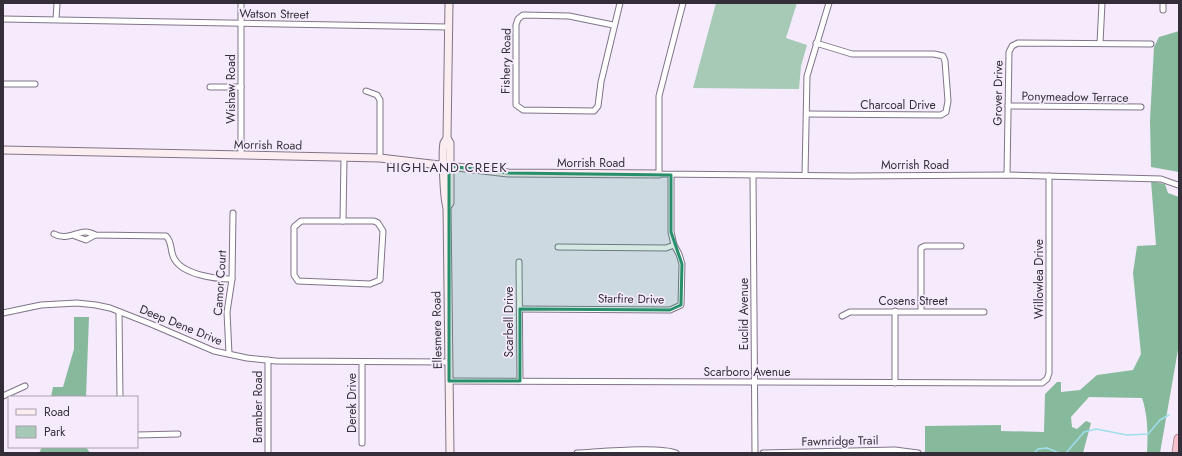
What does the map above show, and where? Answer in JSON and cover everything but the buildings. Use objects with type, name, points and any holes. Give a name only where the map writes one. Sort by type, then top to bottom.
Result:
[{"type":"highway","points":[[1177,453],[1179,439]]},
{"type":"street","points":[[56,19],[57,3]]},
{"type":"street","name":"Wishaw Road","points":[[241,3],[241,155]]},
{"type":"street","name":"Ellesmere Road","points":[[449,3],[447,138],[444,143],[447,166],[445,202],[447,207],[450,453]]},
{"type":"street","name":"Fishery Road","points":[[614,25],[558,15],[524,15],[518,19],[516,24],[516,105],[523,110],[594,111],[598,106],[601,82],[620,3]]},
{"type":"street","points":[[658,174],[659,96],[683,3]]},
{"type":"street","points":[[805,175],[807,76],[829,3]]},
{"type":"street","points":[[1102,3],[1100,43],[1151,44]]},
{"type":"street","points":[[1163,3],[1163,10]]},
{"type":"street","name":"Watson Street","points":[[3,18],[448,27]]},
{"type":"street","name":"Charcoal Drive","points":[[807,114],[941,115],[946,112],[948,101],[945,61],[943,56],[934,54],[852,54],[816,43]]},
{"type":"street","name":"Grover Drive","points":[[1007,175],[1009,52],[1015,43],[1100,43]]},
{"type":"street","points":[[3,84],[35,84]]},
{"type":"street","points":[[210,87],[241,88]]},
{"type":"street","points":[[366,91],[377,95],[380,100],[380,158]]},
{"type":"street","name":"Ponymeadow Terrace","points":[[1008,106],[1141,107]]},
{"type":"street","name":"Morrish Road","points":[[3,150],[380,158],[508,173],[753,176],[1007,175],[1161,178],[1178,185]]},
{"type":"street","points":[[343,221],[344,157]]},
{"type":"street","name":"Starfire Drive","points":[[520,308],[670,310],[681,305],[682,271],[679,254],[674,245],[672,232],[671,175]]},
{"type":"street","name":"Euclid Avenue","points":[[753,176],[755,453]]},
{"type":"street","name":"Willowlea Drive","points":[[1045,381],[1049,376],[1049,176]]},
{"type":"street","name":"Camor Court","points":[[229,354],[227,310],[232,279],[233,213]]},
{"type":"street","points":[[301,220],[343,221],[374,221],[383,228],[380,280],[370,284],[298,281],[294,275],[294,227],[301,220]]},
{"type":"street","points":[[54,234],[64,238],[75,236],[82,231],[89,231],[95,235]]},
{"type":"street","points":[[75,236],[86,240],[95,235],[166,236],[170,240],[173,257],[181,266],[207,277],[232,279]]},
{"type":"street","points":[[558,247],[666,248],[674,245]]},
{"type":"street","points":[[921,310],[921,248],[925,246],[961,246]]},
{"type":"street","name":"Scarbell Drive","points":[[519,262],[520,381]]},
{"type":"street","name":"Deep Dene Drive","points":[[3,313],[41,305],[96,305],[119,312],[214,351],[229,354],[268,360],[449,362]]},
{"type":"street","name":"Cosens Street","points":[[842,316],[850,312],[921,310],[984,312]]},
{"type":"street","points":[[895,383],[896,311]]},
{"type":"street","points":[[119,312],[120,396]]},
{"type":"street","name":"Bramber Road","points":[[268,360],[268,453]]},
{"type":"street","name":"Derek Drive","points":[[362,362],[362,443]]},
{"type":"street","name":"Scarboro Avenue","points":[[449,381],[1039,384],[1045,381]]},
{"type":"street","points":[[3,396],[25,386]]},
{"type":"street","points":[[138,435],[178,434]]},
{"type":"street","name":"Fawnridge Trail","points":[[763,453],[895,450],[918,453]]},
{"type":"street","points":[[577,453],[640,451],[668,451],[676,453]]},
{"type":"highlighted area","points":[[449,166],[508,173],[671,175],[671,232],[682,264],[681,305],[670,310],[520,309],[520,381],[449,381]]},
{"type":"green space","points":[[716,3],[797,3],[786,38],[807,45],[801,66],[799,89],[693,88]]},
{"type":"green space","points":[[1179,31],[1179,172],[1151,167],[1150,120],[1154,47],[1159,37]]},
{"type":"green space","points":[[1151,181],[1165,184],[1168,193],[1179,197],[1179,344],[1160,453],[1147,453],[1147,425],[1142,398],[1089,397],[1071,417],[1072,427],[1077,429],[1086,421],[1091,423],[1083,453],[925,453],[925,426],[1001,425],[1001,431],[1044,432],[1045,394],[1057,382],[1061,382],[1061,392],[1080,390],[1097,375],[1133,370],[1141,354],[1133,273],[1137,246],[1156,245]]},
{"type":"green space","points":[[74,317],[89,317],[86,396],[51,396],[53,387],[63,387],[74,349]]},
{"type":"green space","points":[[42,448],[87,448],[90,453],[39,453]]},
{"type":"waterway","points":[[1066,453],[1084,432],[1096,429],[1127,435],[1148,434],[1160,420],[1169,415]]},
{"type":"waterway","points":[[1034,453],[1038,449],[1047,448],[1059,453]]},
{"type":"district","name":"HIGHLAND CREEK","points":[[447,167]]}]
